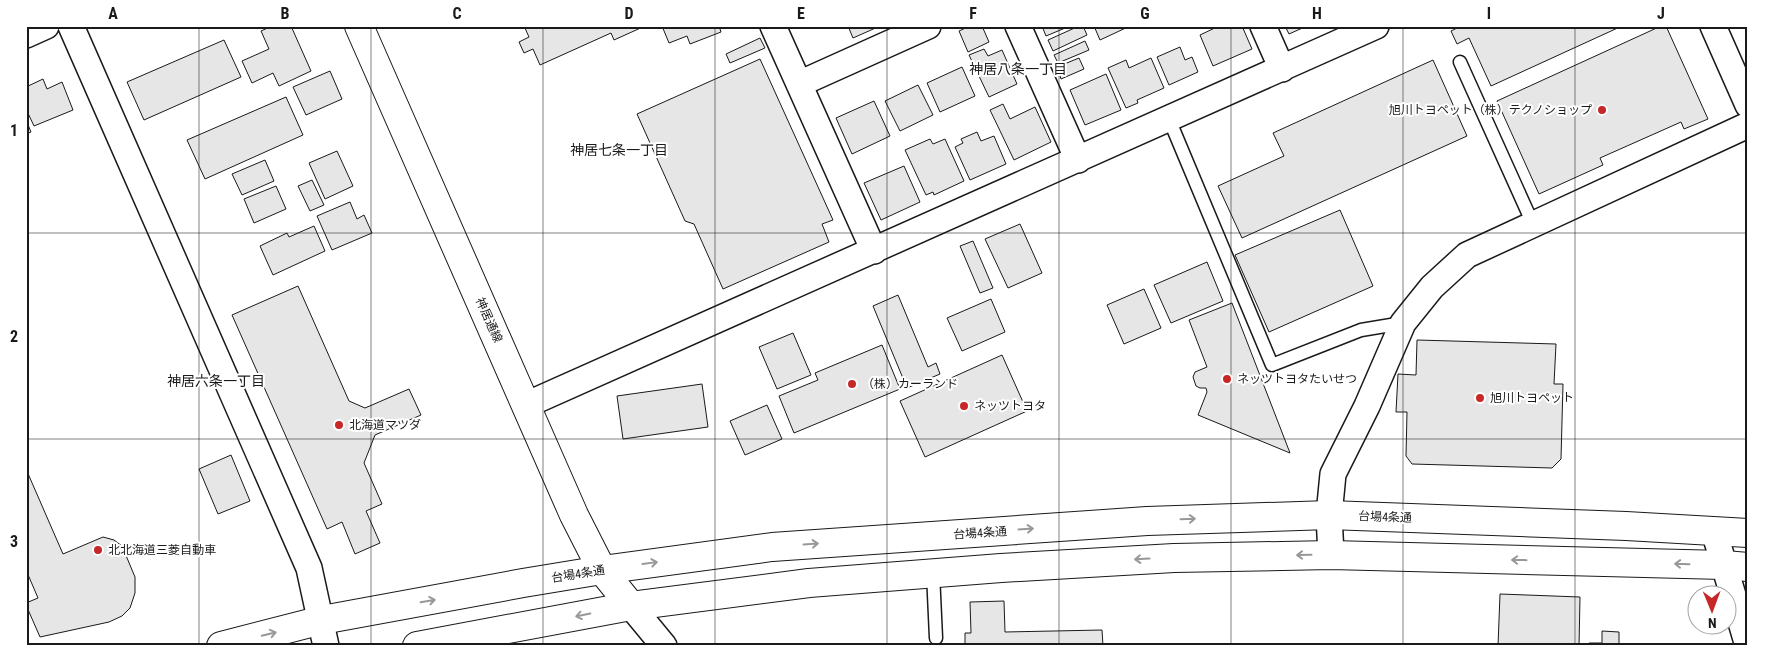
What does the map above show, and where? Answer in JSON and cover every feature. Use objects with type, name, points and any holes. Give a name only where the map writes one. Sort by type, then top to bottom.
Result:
[{"type":"main road","name":"神居通線","points":[[359,26],[574,515],[602,570],[630,606]]},
{"type":"main road","name":"台場4条通","points":[[222,646],[324,633],[602,570],[772,547],[1147,521],[1329,515],[1626,526],[1748,533]]},
{"type":"main road","points":[[417,646],[630,606],[809,583],[933,573],[1174,558],[1331,555],[1736,566]]},
{"type":"street","points":[[26,35],[46,26]]},
{"type":"street","points":[[71,26],[309,568],[324,633]]},
{"type":"street","points":[[774,26],[874,251]]},
{"type":"street","points":[[799,84],[928,26]]},
{"type":"street","points":[[1018,26],[1078,160]]},
{"type":"street","points":[[1263,26],[1282,68]]},
{"type":"street","points":[[526,405],[1376,26]]},
{"type":"street","points":[[1713,26],[1748,105]]},
{"type":"street","points":[[1331,555],[1329,515],[1333,474],[1367,406],[1403,323],[1432,287],[1467,255],[1748,125]]},
{"type":"street","points":[[1714,531],[1736,566],[1748,646]]},
{"type":"street","points":[[630,606],[664,646]]},
{"type":"lane","points":[[1460,62],[1533,224]]},
{"type":"lane","points":[[1169,119],[1272,365],[1361,330],[1403,323]]},
{"type":"lane","points":[[933,573],[936,638]]},
{"type":"building","points":[[272,26],[291,26],[311,71],[279,86],[273,73],[252,83],[242,61],[269,49],[261,31]]},
{"type":"building","points":[[524,26],[645,26],[614,40],[611,33],[540,65],[533,49],[524,53],[519,42],[529,37]]},
{"type":"building","points":[[662,26],[719,26],[721,32],[690,44],[687,36],[669,43]]},
{"type":"building","points":[[848,26],[880,26],[853,38]]},
{"type":"building","points":[[970,26],[982,26],[989,42],[968,52],[959,31]]},
{"type":"building","points":[[1042,26],[1070,26],[1046,36]]},
{"type":"building","points":[[1083,26],[1087,35],[1053,51],[1048,40]]},
{"type":"building","points":[[1094,26],[1130,26],[1100,40]]},
{"type":"building","points":[[1219,26],[1242,26],[1252,49],[1213,66],[1200,35]]},
{"type":"building","points":[[1285,26],[1307,26],[1289,34]]},
{"type":"building","points":[[1461,26],[1622,26],[1491,86],[1469,38],[1457,44],[1451,31]]},
{"type":"building","name":"旭川トヨペット（株）テクノショップ","points":[[1661,26],[1666,26],[1708,119],[1684,129],[1681,122],[1600,158],[1603,165],[1539,194],[1497,101]]},
{"type":"building","points":[[760,38],[765,48],[730,63],[726,54]]},
{"type":"building","points":[[224,40],[241,77],[144,120],[127,82]]},
{"type":"building","points":[[1085,41],[1089,50],[1058,63],[1054,55]]},
{"type":"building","points":[[1180,47],[1185,60],[1192,57],[1198,72],[1169,85],[1157,57]]},
{"type":"building","points":[[984,49],[988,56],[1002,50],[1017,84],[989,97],[969,55]]},
{"type":"building","points":[[1079,58],[1084,69],[1061,79],[1057,67]]},
{"type":"building","points":[[1151,58],[1164,88],[1137,100],[1138,103],[1126,108],[1108,68],[1126,60],[1129,68]]},
{"type":"building","points":[[760,59],[833,220],[822,224],[829,242],[723,289],[694,224],[685,221],[637,114]]},
{"type":"building","points":[[1433,60],[1467,136],[1242,238],[1218,186],[1284,156],[1273,133]]},
{"type":"building","points":[[962,67],[975,96],[940,112],[927,83]]},
{"type":"building","points":[[330,71],[342,99],[306,115],[293,87]]},
{"type":"building","points":[[1106,74],[1121,110],[1085,125],[1070,90]]},
{"type":"building","points":[[43,79],[47,89],[62,82],[73,110],[34,126],[26,109],[26,87]]},
{"type":"building","points":[[918,85],[933,115],[900,131],[885,101]]},
{"type":"building","points":[[286,97],[303,135],[205,179],[187,140]]},
{"type":"building","points":[[874,101],[890,136],[852,154],[836,118]]},
{"type":"building","points":[[1003,104],[1010,119],[1035,107],[1051,142],[1014,160],[990,110]]},
{"type":"building","points":[[26,120],[31,132],[26,134]]},
{"type":"building","points":[[977,132],[981,141],[994,136],[1006,164],[970,180],[955,147],[963,143],[961,139]]},
{"type":"building","points":[[930,139],[933,144],[945,139],[964,181],[934,195],[933,192],[926,195],[905,150]]},
{"type":"building","points":[[337,151],[353,186],[325,199],[309,163]]},
{"type":"building","points":[[265,160],[274,181],[242,195],[232,174]]},
{"type":"building","points":[[904,166],[920,202],[881,220],[864,183]]},
{"type":"building","points":[[312,180],[324,205],[310,211],[298,186]]},
{"type":"building","points":[[276,186],[286,209],[254,223],[244,199]]},
{"type":"building","points":[[350,202],[357,219],[364,215],[372,233],[332,250],[317,216]]},
{"type":"building","points":[[1340,210],[1373,286],[1269,332],[1235,255]]},
{"type":"building","points":[[1020,224],[1042,273],[1008,288],[985,239]]},
{"type":"building","points":[[314,226],[325,251],[273,275],[260,246],[287,233],[289,237]]},
{"type":"building","points":[[973,241],[993,288],[980,293],[960,246]]},
{"type":"building","points":[[1207,262],[1223,301],[1171,323],[1154,285]]},
{"type":"building","name":"北海道マツダ","points":[[298,286],[349,401],[365,408],[409,389],[421,415],[375,435],[364,463],[382,504],[366,511],[380,543],[355,554],[342,522],[327,529],[232,315]]},
{"type":"building","points":[[1144,289],[1161,328],[1124,344],[1107,305]]},
{"type":"building","points":[[898,295],[928,367],[936,363],[940,374],[907,388],[873,306]]},
{"type":"building","points":[[991,299],[1005,332],[962,351],[947,318]]},
{"type":"building","name":"ネッツトヨタたいせつ","points":[[1232,303],[1290,453],[1198,415],[1207,392],[1206,388],[1196,386],[1193,377],[1195,372],[1207,367],[1189,320]]},
{"type":"building","points":[[793,333],[811,375],[777,389],[759,347]]},
{"type":"building","name":"旭川トヨペット","points":[[1417,340],[1556,344],[1554,384],[1563,384],[1561,459],[1552,468],[1412,464],[1406,456],[1407,412],[1396,412],[1398,374],[1416,375]]},
{"type":"building","name":"（株）カーランド","points":[[882,345],[900,389],[794,433],[779,396],[818,380],[815,373]]},
{"type":"building","name":"ネッツトヨタ","points":[[1002,355],[1027,411],[925,457],[900,401]]},
{"type":"building","points":[[702,384],[708,427],[623,439],[617,396]]},
{"type":"building","points":[[767,405],[782,439],[745,455],[730,421]]},
{"type":"building","points":[[231,455],[250,501],[218,514],[199,469]]},
{"type":"building","name":"北北海道三菱自動車","points":[[26,469],[63,554],[103,537],[114,540],[122,546],[135,577],[135,593],[130,608],[122,616],[109,622],[40,637],[26,605],[26,603],[38,598],[26,570]]},
{"type":"building","points":[[1500,594],[1580,597],[1579,646],[1498,646]]},
{"type":"building","points":[[1004,601],[1005,632],[1102,630],[1103,646],[965,646],[965,633],[971,633],[970,602]]},
{"type":"building","points":[[1602,631],[1619,632],[1619,646],[1589,646],[1589,643],[1602,643]]},
{"type":"place","name":"旭川トヨペット（株）テクノショップ","points":[[1602,110]]},
{"type":"place","name":"ネッツトヨタたいせつ","points":[[1227,379]]},
{"type":"place","name":"（株）カーランド","points":[[852,384]]},
{"type":"place","name":"旭川トヨペット","points":[[1480,398]]},
{"type":"place","name":"ネッツトヨタ","points":[[964,406]]},
{"type":"place","name":"北海道マツダ","points":[[339,425]]},
{"type":"place","name":"北北海道三菱自動車","points":[[98,550]]},
{"type":"district","name":"神居八条一丁目","points":[[1018,69]]},
{"type":"district","name":"神居七条一丁目","points":[[619,150]]},
{"type":"district","name":"神居六条一丁目","points":[[216,381]]}]
